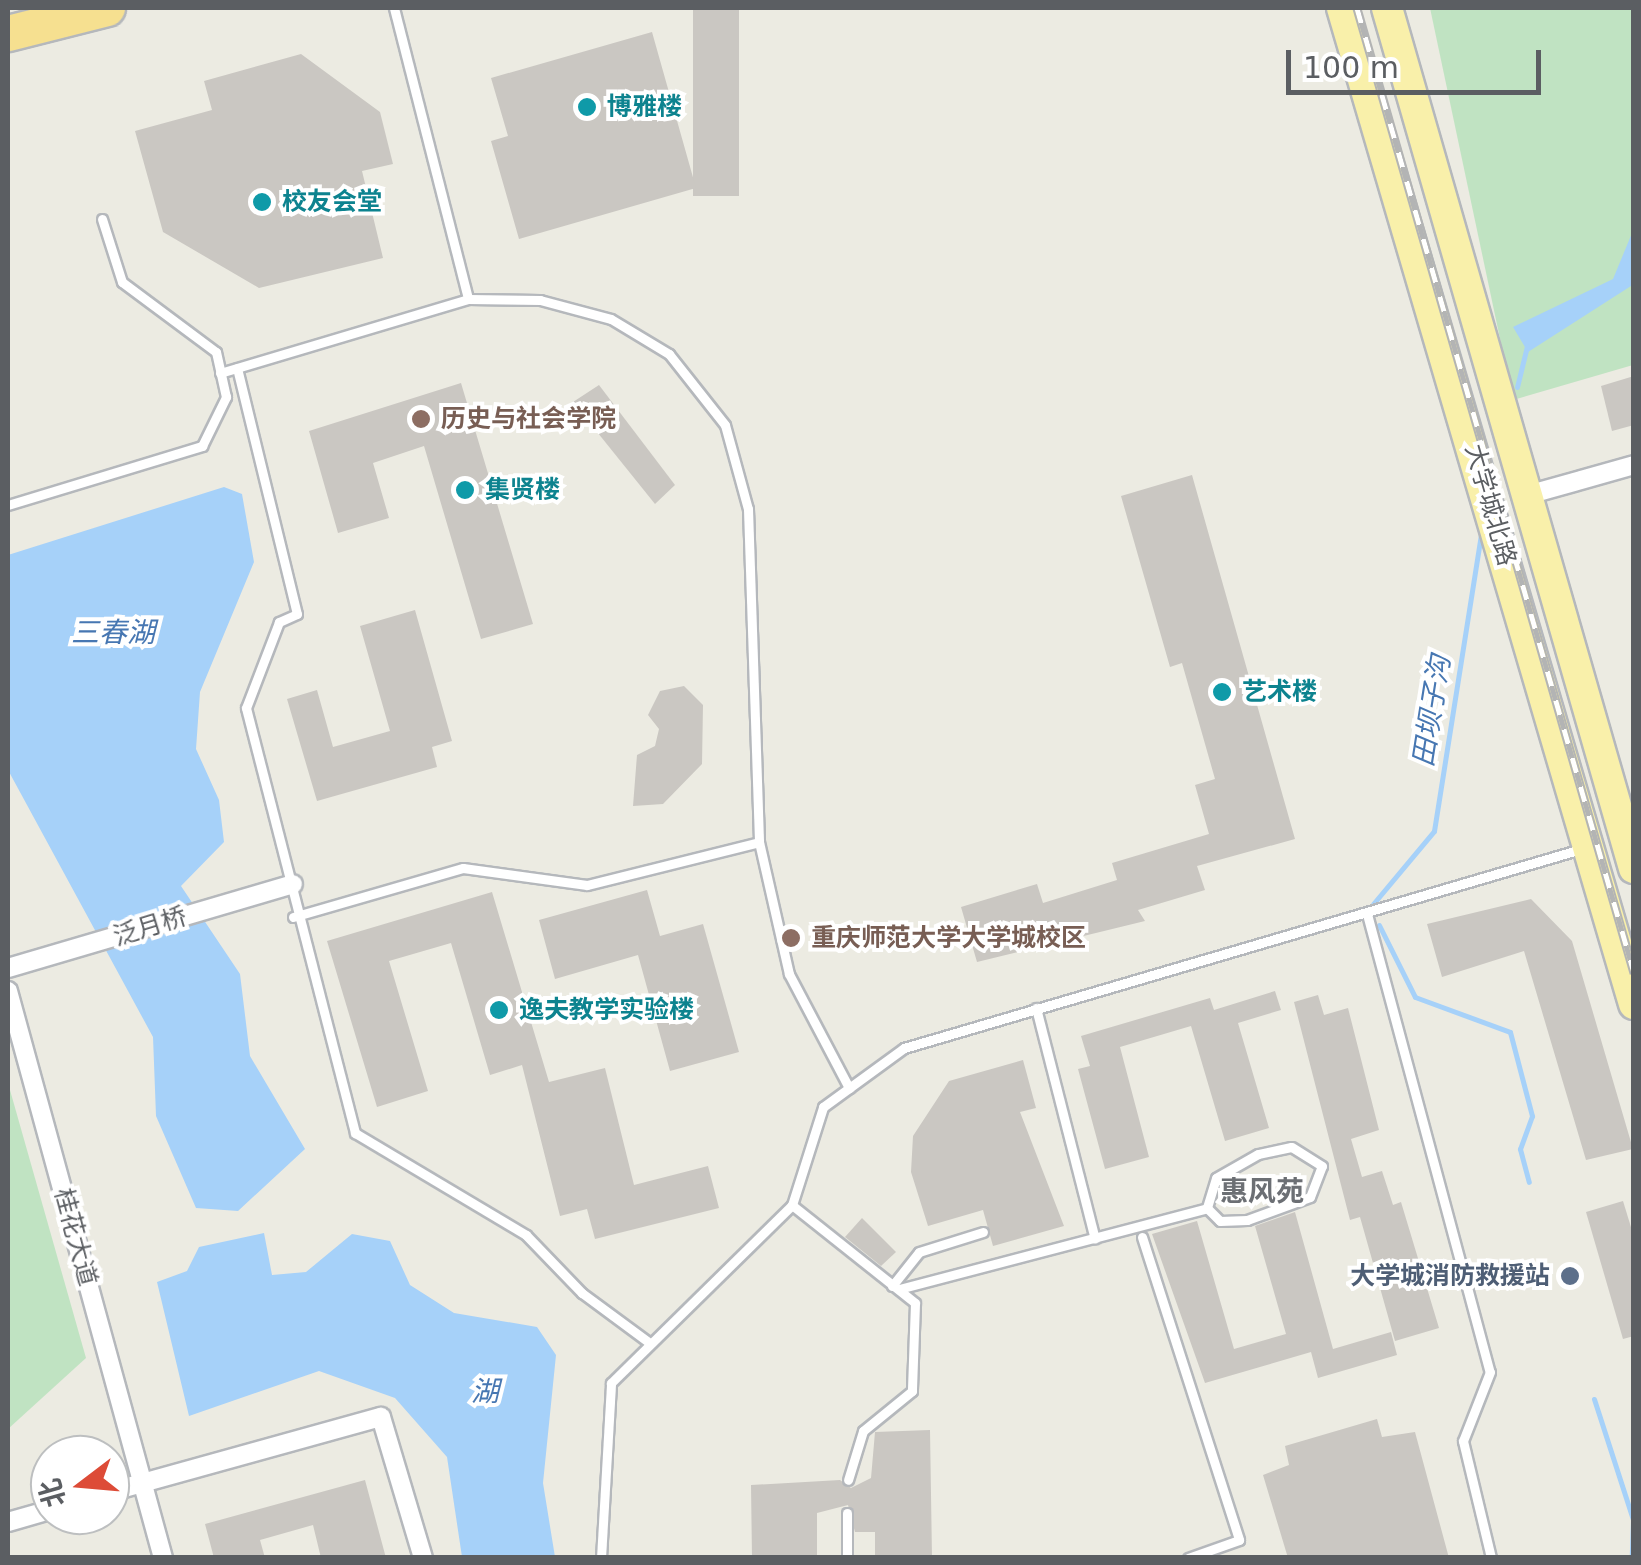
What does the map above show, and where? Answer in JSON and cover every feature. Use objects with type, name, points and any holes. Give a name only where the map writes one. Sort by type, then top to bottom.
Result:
[{"type":"highway","points":[[8,33],[107,8]]},
{"type":"main road","name":"大学城北路","points":[[1342,8],[1634,1004]]},
{"type":"main road","name":"大学城北路","points":[[1387,8],[1521,487],[1634,868]]},
{"type":"main road","points":[[1403,208],[1440,196]]},
{"type":"street","points":[[1521,487],[1634,465]]},
{"type":"street","name":"泛月桥","points":[[8,968],[292,884]]},
{"type":"street","name":"桂花大道","points":[[8,991],[164,1558]]},
{"type":"street","points":[[130,1486],[381,1417],[423,1558]]},
{"type":"lane","points":[[394,8],[468,298]]},
{"type":"lane","points":[[8,505],[202,446],[226,397],[216,352],[122,282],[102,219]]},
{"type":"lane","points":[[220,374],[468,298],[540,300],[611,319],[669,354],[725,426],[748,509],[758,842],[789,974],[849,1088]]},
{"type":"lane","points":[[237,368],[297,614],[279,622],[246,708],[292,884],[294,917],[356,1133],[526,1234],[582,1293],[647,1341]]},
{"type":"lane","points":[[294,917],[464,868],[587,885],[758,842]]},
{"type":"lane","points":[[601,1558],[612,1383],[647,1341],[792,1205],[823,1107],[904,1048],[1588,848]]},
{"type":"lane","points":[[1367,914],[1490,1372],[1463,1440],[1491,1558]]},
{"type":"lane","points":[[1036,1008],[1095,1239]]},
{"type":"lane","points":[[1290,1147],[1322,1166],[1310,1197],[1247,1220],[1220,1221],[1206,1208],[1216,1178],[1258,1154],[1290,1147]]},
{"type":"lane","points":[[792,1205],[915,1303],[912,1391],[863,1431],[848,1480]]},
{"type":"lane","points":[[896,1288],[1206,1208]]},
{"type":"lane","points":[[896,1288],[918,1252],[983,1232]]},
{"type":"lane","points":[[1142,1237],[1239,1540],[1188,1558]]},
{"type":"lane","points":[[848,1513],[848,1558]]},
{"type":"green space","points":[[1430,8],[1633,8],[1633,365],[1513,400]]},
{"type":"green space","points":[[8,1083],[86,1358],[8,1429]]},
{"type":"water","points":[[1633,186],[1631,286],[1528,352],[1513,327],[1613,279],[1632,233]]},
{"type":"water","name":"三春湖","points":[[224,487],[242,494],[254,562],[200,692],[196,749],[219,800],[224,842],[181,886],[240,974],[250,1056],[305,1149],[238,1211],[196,1208],[156,1116],[153,1037],[8,770],[8,555]]},
{"type":"water","name":"湖","points":[[264,1233],[272,1275],[306,1272],[352,1234],[390,1241],[410,1285],[454,1313],[537,1327],[556,1355],[543,1483],[555,1557],[462,1557],[447,1457],[395,1398],[319,1371],[189,1416],[157,1282],[187,1271],[199,1247]]},
{"type":"building","points":[[693,8],[739,8],[739,196],[693,196]]},
{"type":"building","name":"博雅楼","points":[[652,32],[696,188],[519,239],[491,141],[508,136],[491,78]]},
{"type":"building","name":"校友会堂","points":[[301,54],[380,112],[393,164],[362,171],[383,258],[259,288],[163,232],[135,131],[212,110],[204,81]]},
{"type":"building","points":[[1634,376],[1634,425],[1612,431],[1601,386]]},
{"type":"building","name":"集贤楼","points":[[461,383],[533,624],[481,639],[424,446],[373,463],[389,518],[338,533],[309,431]]},
{"type":"building","points":[[599,385],[675,485],[655,504],[573,402]]},
{"type":"building","name":"艺术楼","points":[[1192,475],[1295,839],[1197,866],[1205,890],[1138,910],[1145,921],[977,962],[961,907],[1037,884],[1043,903],[1117,880],[1112,863],[1209,834],[1195,785],[1215,779],[1182,663],[1170,667],[1121,496]]},
{"type":"building","points":[[415,610],[452,741],[432,747],[437,767],[317,801],[287,699],[317,690],[333,747],[390,731],[360,626]]},
{"type":"building","points":[[684,686],[703,705],[702,764],[663,804],[633,806],[637,755],[655,746],[659,729],[648,715],[660,691]]},
{"type":"building","points":[[647,890],[660,936],[703,924],[739,1052],[670,1071],[638,955],[555,979],[539,920]]},
{"type":"building","points":[[492,892],[549,1082],[605,1068],[634,1185],[708,1166],[719,1208],[595,1239],[587,1209],[560,1216],[522,1065],[490,1075],[451,943],[389,961],[428,1091],[377,1107],[327,941]]},
{"type":"building","points":[[1531,899],[1572,941],[1633,1149],[1586,1160],[1524,951],[1442,977],[1427,924]]},
{"type":"building","points":[[1275,991],[1281,1010],[1238,1023],[1269,1128],[1225,1141],[1191,1026],[1120,1047],[1149,1157],[1105,1169],[1078,1069],[1090,1066],[1081,1036],[1210,998],[1214,1010]]},
{"type":"building","points":[[1318,995],[1324,1015],[1348,1008],[1379,1130],[1351,1139],[1362,1177],[1382,1171],[1393,1205],[1401,1202],[1439,1328],[1395,1341],[1360,1217],[1350,1220],[1294,1002]]},
{"type":"building","points":[[1023,1060],[1036,1108],[1020,1112],[1064,1226],[993,1246],[983,1210],[928,1226],[911,1172],[913,1136],[949,1081]]},
{"type":"building","points":[[1623,1201],[1634,1237],[1634,1336],[1623,1339],[1586,1212]]},
{"type":"building","points":[[1295,1212],[1333,1349],[1391,1332],[1397,1355],[1318,1378],[1311,1352],[1205,1383],[1152,1234],[1197,1221],[1234,1349],[1286,1334],[1255,1226]]},
{"type":"building","points":[[862,1218],[896,1252],[881,1266],[845,1237]]},
{"type":"building","points":[[1377,1419],[1382,1437],[1415,1432],[1449,1558],[1288,1558],[1263,1475],[1289,1465],[1285,1446]]},
{"type":"building","points":[[930,1430],[932,1558],[875,1558],[875,1532],[855,1532],[848,1505],[817,1513],[817,1558],[752,1558],[751,1485],[840,1480],[851,1488],[871,1478],[875,1432]]},
{"type":"building","points":[[365,1480],[386,1558],[321,1558],[313,1525],[260,1540],[265,1558],[214,1558],[205,1524]]},
{"type":"waterway","name":"田坝子沟","points":[[1517,387],[1527,346]]},
{"type":"waterway","name":"田坝子沟","points":[[1373,904],[1434,831],[1481,533]]},
{"type":"waterway","name":"田坝子沟","points":[[1379,925],[1415,997],[1510,1032],[1532,1116],[1520,1149],[1529,1182]]},
{"type":"waterway","name":"田坝子沟","points":[[1594,1399],[1633,1520],[1632,1558]]},
{"type":"railway","points":[[1357,8],[1634,973]]},
{"type":"place","name":"博雅楼","points":[[587,107]]},
{"type":"place","name":"校友会堂","points":[[262,202]]},
{"type":"place","name":"历史与社会学院","points":[[421,419]]},
{"type":"place","name":"集贤楼","points":[[465,490]]},
{"type":"place","name":"艺术楼","points":[[1222,692]]},
{"type":"place","name":"重庆师范大学大学城校区","points":[[791,938]]},
{"type":"place","name":"逸夫教学实验楼","points":[[499,1010]]},
{"type":"place","name":"大学城消防救援站","points":[[1570,1276]]},
{"type":"district","name":"惠风苑","points":[[1262,1192]]}]
